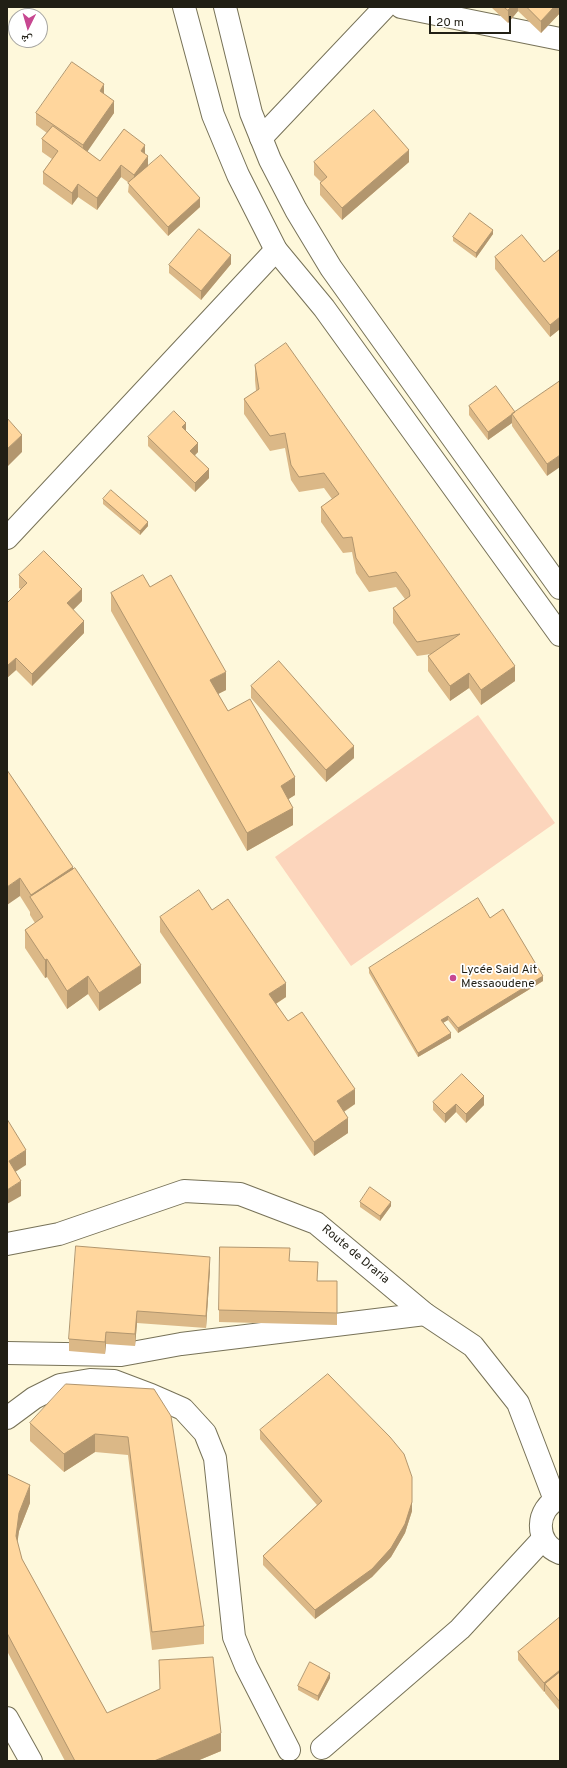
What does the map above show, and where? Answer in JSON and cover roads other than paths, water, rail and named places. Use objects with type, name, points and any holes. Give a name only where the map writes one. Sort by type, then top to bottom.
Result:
[{"type":"main road","points":[[184,7],[213,115],[238,175],[276,250],[324,308],[560,635]]},
{"type":"main road","points":[[225,7],[251,113],[270,160],[296,210],[331,268],[560,588]]},
{"type":"main road","points":[[261,138],[385,7]]},
{"type":"main road","points":[[401,7],[560,39]]},
{"type":"main road","points":[[7,538],[276,250]]},
{"type":"main road","name":"Route de Draria","points":[[7,1244],[59,1234],[184,1191],[240,1194],[316,1223],[425,1314],[473,1346],[518,1403],[558,1499]]},
{"type":"main road","points":[[7,1353],[121,1355],[181,1344],[425,1314]]},
{"type":"main road","points":[[7,1418],[34,1398],[60,1385],[90,1380],[114,1381],[183,1409],[205,1433],[215,1458],[234,1637],[286,1755],[297,1745],[305,1743],[314,1744],[326,1755],[460,1629],[544,1539]]},
{"type":"main road","points":[[558,1499],[548,1505],[543,1513],[540,1521],[540,1531],[550,1547],[560,1553]]},
{"type":"main road","points":[[7,1718],[31,1761]]},
{"type":"place","name":"Lycée Said Ait Messaoudene","points":[[453,978]]}]
